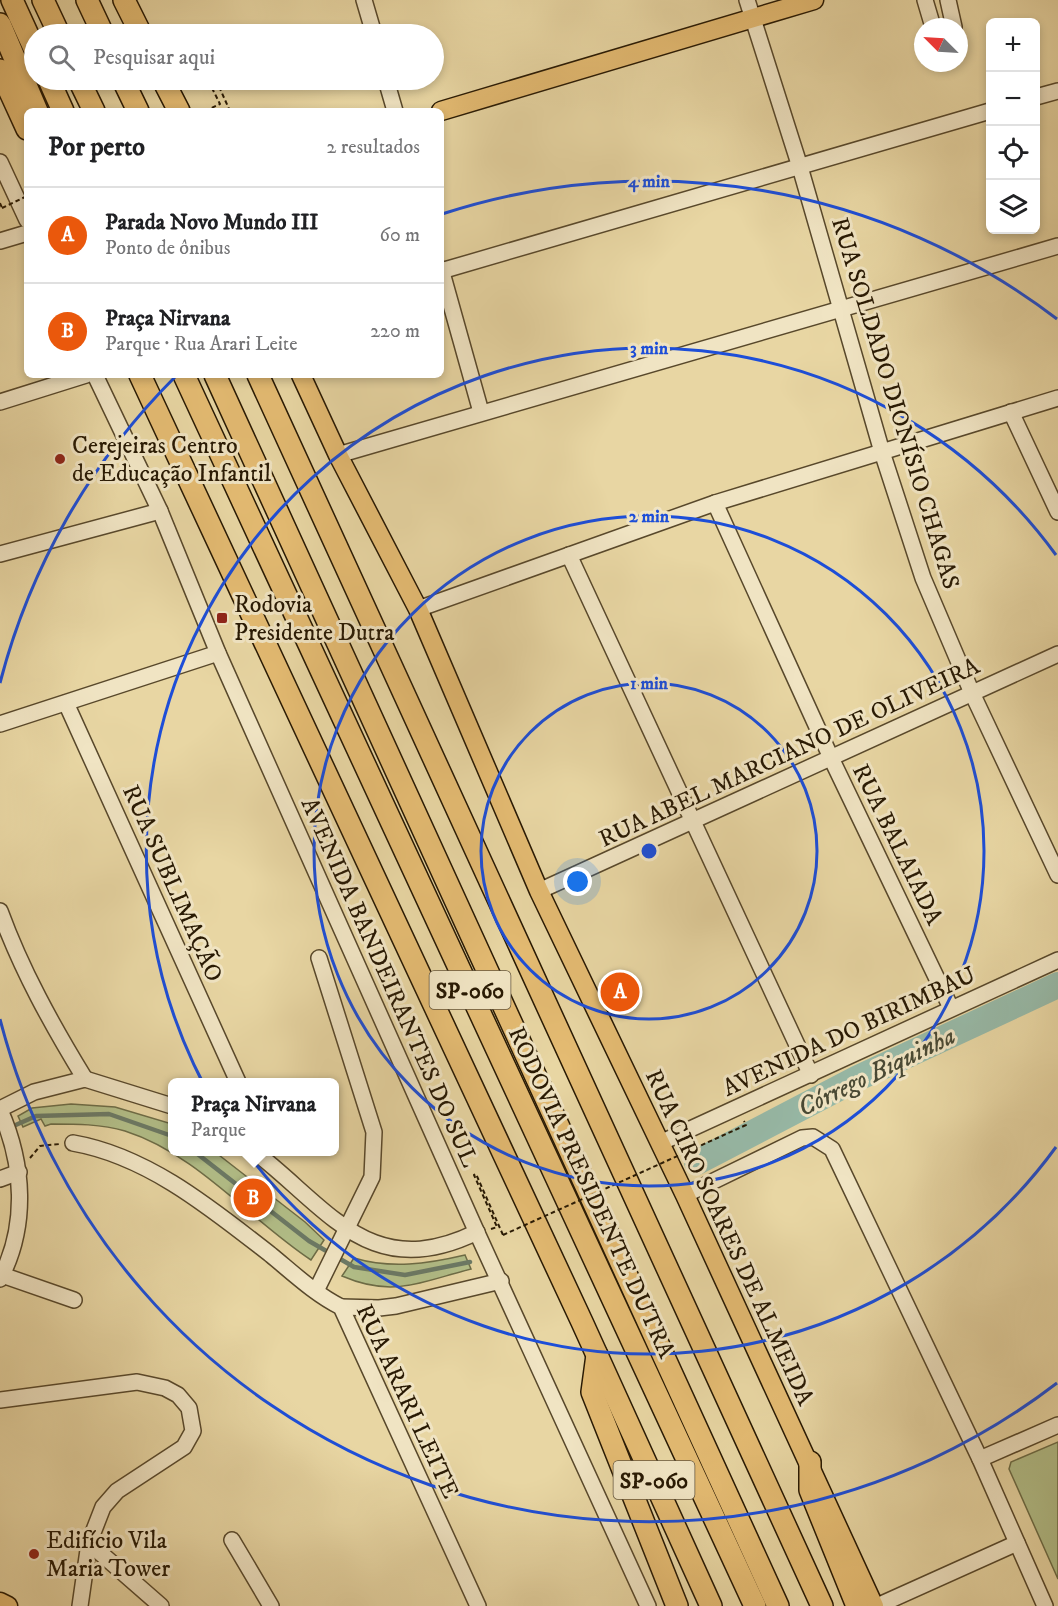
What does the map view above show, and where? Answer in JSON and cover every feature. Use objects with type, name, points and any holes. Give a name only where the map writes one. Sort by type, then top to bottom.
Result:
[{"type":"highway","points":[[12,0],[24,26]]},
{"type":"highway","points":[[43,0],[54,24]]},
{"type":"highway","points":[[87,0],[98,24]]},
{"type":"highway","points":[[124,0],[136,24]]},
{"type":"highway","points":[[0,24],[24,80]]},
{"type":"highway","points":[[0,70],[24,122]]},
{"type":"highway","points":[[28,90],[36,108]]},
{"type":"highway","points":[[54,90],[62,108]]},
{"type":"highway","points":[[84,90],[93,108]]},
{"type":"highway","points":[[128,90],[137,108]]},
{"type":"highway","points":[[168,90],[177,108]]},
{"type":"highway","name":"SP-060","points":[[141,378],[597,1355],[711,1606]]},
{"type":"highway","name":"RODOVIA PRESIDENTE DUTRA","points":[[185,378],[755,1606]]},
{"type":"highway","name":"RODOVIA PRESIDENTE DUTRA","points":[[216,378],[778,1606]]},
{"type":"highway","name":"RODOVIA PRESIDENTE DUTRA","points":[[259,378],[653,1243],[822,1606]]},
{"type":"highway","points":[[597,1355],[592,1392],[677,1606]]},
{"type":"highway","points":[[810,1462],[810,1490],[857,1606]]},
{"type":"main road","points":[[444,110],[814,0]]},
{"type":"main road","name":"RUA CIRO SOARES DE ALMEIDA","points":[[302,378],[338,455],[418,609],[539,891],[685,1195],[875,1606]]},
{"type":"main road","points":[[0,1602],[8,1606]]},
{"type":"street","points":[[364,0],[371,24]]},
{"type":"street","name":"RUA SOLDADO DIONÍSIO CHAGAS","points":[[747,0],[800,167],[882,452],[923,578],[972,693],[1058,875]]},
{"type":"street","points":[[925,0],[930,18]]},
{"type":"street","points":[[948,0],[952,18]]},
{"type":"street","points":[[390,90],[394,108]]},
{"type":"street","points":[[1040,96],[1058,91]]},
{"type":"street","points":[[444,269],[986,112]]},
{"type":"street","points":[[0,162],[24,214]]},
{"type":"street","points":[[0,241],[24,233]]},
{"type":"street","points":[[338,455],[1058,246]]},
{"type":"street","points":[[444,281],[481,412]]},
{"type":"street","points":[[0,402],[76,378]]},
{"type":"street","name":"AVENIDA BANDEIRANTES DO SUL","points":[[96,378],[160,511],[218,653],[477,1232],[648,1606]]},
{"type":"street","points":[[418,609],[715,503],[1058,398]]},
{"type":"street","points":[[1011,412],[1058,513]]},
{"type":"street","name":"RUA BALAIADA","points":[[715,503],[832,759],[951,1008]]},
{"type":"street","points":[[0,554],[160,511]]},
{"type":"street","points":[[569,555],[811,1075]]},
{"type":"street","points":[[0,724],[218,653]]},
{"type":"street","name":"RUA ABEL MARCIANO DE OLIVEIRA","points":[[539,891],[1058,654]]},
{"type":"street","name":"RUA SUBLIMAÇÃO","points":[[66,703],[236,1078]]},
{"type":"street","points":[[0,911],[12,943],[50,1022],[85,1079]]},
{"type":"street","points":[[316,1291],[345,1237],[372,1177],[374,1132],[319,958]]},
{"type":"street","name":"AVENIDA DO BIRIMBAU","points":[[660,1143],[1058,960]]},
{"type":"street","points":[[74,1300],[1,1277],[17,1236],[19,1172],[1,1113],[34,1092],[69,1081],[85,1079],[168,1105]]},
{"type":"street","points":[[685,1195],[802,1137],[813,1137],[832,1149],[980,1460],[1046,1606]]},
{"type":"street","name":"RUA ARARI LEITE","points":[[73,1143],[102,1148],[119,1154],[207,1204],[316,1291],[341,1307],[478,1606]]},
{"type":"street","points":[[260,1156],[278,1169],[345,1237],[410,1250],[449,1244],[477,1232]]},
{"type":"street","points":[[272,1156],[278,1169]]},
{"type":"street","points":[[0,1179],[19,1172]]},
{"type":"street","points":[[341,1307],[396,1306],[501,1281]]},
{"type":"street","points":[[0,1400],[136,1382],[165,1388],[178,1395],[189,1408],[193,1431],[188,1443],[145,1470],[109,1499],[89,1543],[80,1606]]},
{"type":"street","points":[[980,1460],[1058,1425]]},
{"type":"street","points":[[231,1540],[271,1606]]},
{"type":"street","points":[[89,1543],[161,1606]]},
{"type":"street","points":[[875,1606],[1017,1543]]},
{"type":"path","points":[[212,108],[220,104],[213,90]]},
{"type":"path","points":[[221,90],[229,108]]},
{"type":"path","points":[[0,203],[2,208],[24,197]]},
{"type":"path","points":[[497,1227],[474,1175],[476,1174],[503,1235],[746,1125],[744,1121]]},
{"type":"path","points":[[19,1172],[40,1146],[73,1143]]},
{"type":"green space","points":[[71,1104],[115,1107],[168,1123],[168,1151],[151,1141],[107,1127],[70,1124],[45,1126],[41,1119],[23,1127],[18,1116],[32,1108]]},
{"type":"green space","points":[[177,1156],[220,1156],[305,1222],[324,1240],[311,1260],[288,1244]]},
{"type":"green space","points":[[465,1255],[471,1269],[406,1286],[376,1286],[342,1276],[354,1258],[382,1263],[409,1264]]},
{"type":"green space","points":[[1058,1442],[1058,1579],[1009,1469],[1011,1462]]},
{"type":"waterway","name":"Córrego Biquinha","points":[[697,1162],[858,1078],[1058,985]]},
{"type":"waterway","name":"Córrego Biquinha","points":[[0,1132],[36,1116],[109,1114],[168,1135]]},
{"type":"waterway","name":"Córrego Biquinha","points":[[200,1156],[309,1241],[354,1267],[405,1275],[470,1262]]},
{"type":"place","name":"Cerejeiras Centro de Educação Infantil","points":[[60,459]]},
{"type":"place","name":"Rodovia Presidente Dutra","points":[[222,618]]},
{"type":"place","name":"Parada Novo Mundo III","points":[[620,992]]},
{"type":"place","name":"Praça Nirvana","points":[[253,1198]]},
{"type":"place","name":"Edifício Vila Maria Tower","points":[[34,1554]]}]
